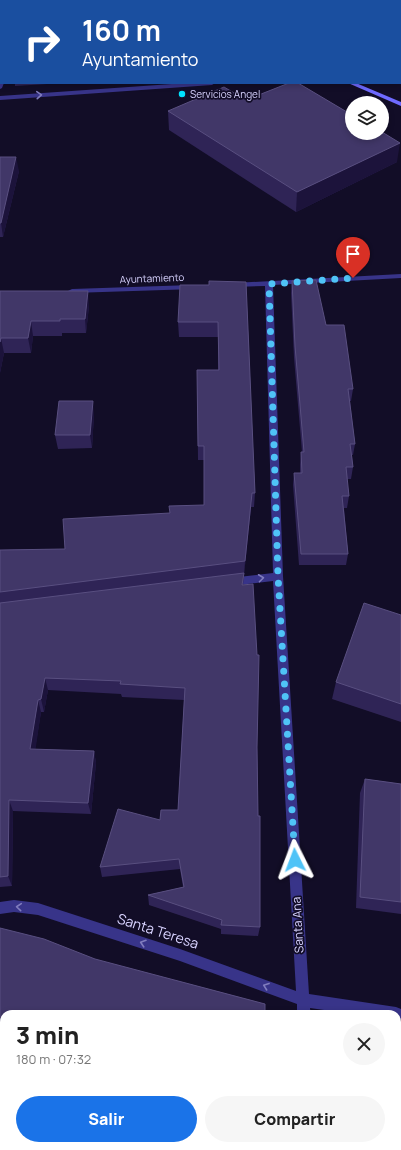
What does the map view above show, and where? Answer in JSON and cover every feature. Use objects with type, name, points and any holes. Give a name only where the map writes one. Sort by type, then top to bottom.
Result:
[{"type":"main road","points":[[353,84],[401,104]]},
{"type":"street","points":[[0,98],[198,84]]},
{"type":"street","points":[[229,286],[401,276]]},
{"type":"street","name":"Santa Ana","points":[[269,284],[278,576],[304,1010]]},
{"type":"street","name":"Ayuntamiento","points":[[63,292],[198,287]]},
{"type":"street","points":[[216,584],[278,576]]},
{"type":"street","name":"Santa Teresa","points":[[0,908],[14,906],[38,909],[180,955],[303,1000],[370,1010]]},
{"type":"building","points":[[286,84],[300,84],[345,111],[345,140],[389,140],[389,136],[400,143],[297,192],[168,111],[224,87],[246,100]]},
{"type":"building","points":[[0,157],[16,157],[1,223],[0,223]]},
{"type":"building","points":[[316,280],[326,325],[344,325],[353,389],[348,389],[355,444],[350,444],[353,467],[346,467],[349,496],[342,496],[348,554],[301,554],[294,473],[302,473],[301,452],[304,452],[295,346],[292,281]]},
{"type":"building","points":[[209,281],[246,282],[255,493],[252,493],[245,561],[0,592],[0,550],[65,549],[63,519],[170,513],[169,506],[204,505],[204,446],[198,446],[197,370],[219,370],[218,322],[178,322],[180,285],[209,285]]},
{"type":"building","points":[[0,291],[88,291],[85,319],[31,321],[28,338],[1,338],[0,342]]},
{"type":"building","points":[[59,401],[93,401],[90,435],[55,435]]},
{"type":"building","points":[[244,573],[242,585],[253,584],[257,655],[259,655],[257,747],[258,816],[260,816],[260,927],[221,925],[222,920],[148,895],[184,887],[179,859],[100,867],[118,809],[160,820],[161,810],[178,810],[185,688],[120,684],[121,681],[45,678],[41,699],[38,700],[30,749],[94,751],[88,803],[9,800],[8,876],[0,877],[0,603]]},
{"type":"building","points":[[364,603],[401,615],[401,704],[336,682]]},
{"type":"building","points":[[365,779],[401,784],[401,902],[360,897]]},
{"type":"building","points":[[0,928],[44,939],[95,959],[265,1004],[265,1010],[0,1010]]},
{"type":"place","name":"Servicios Angel","points":[[182,94]]},
{"type":"route","points":[[295,860],[278,576],[269,284],[353,278]]}]
